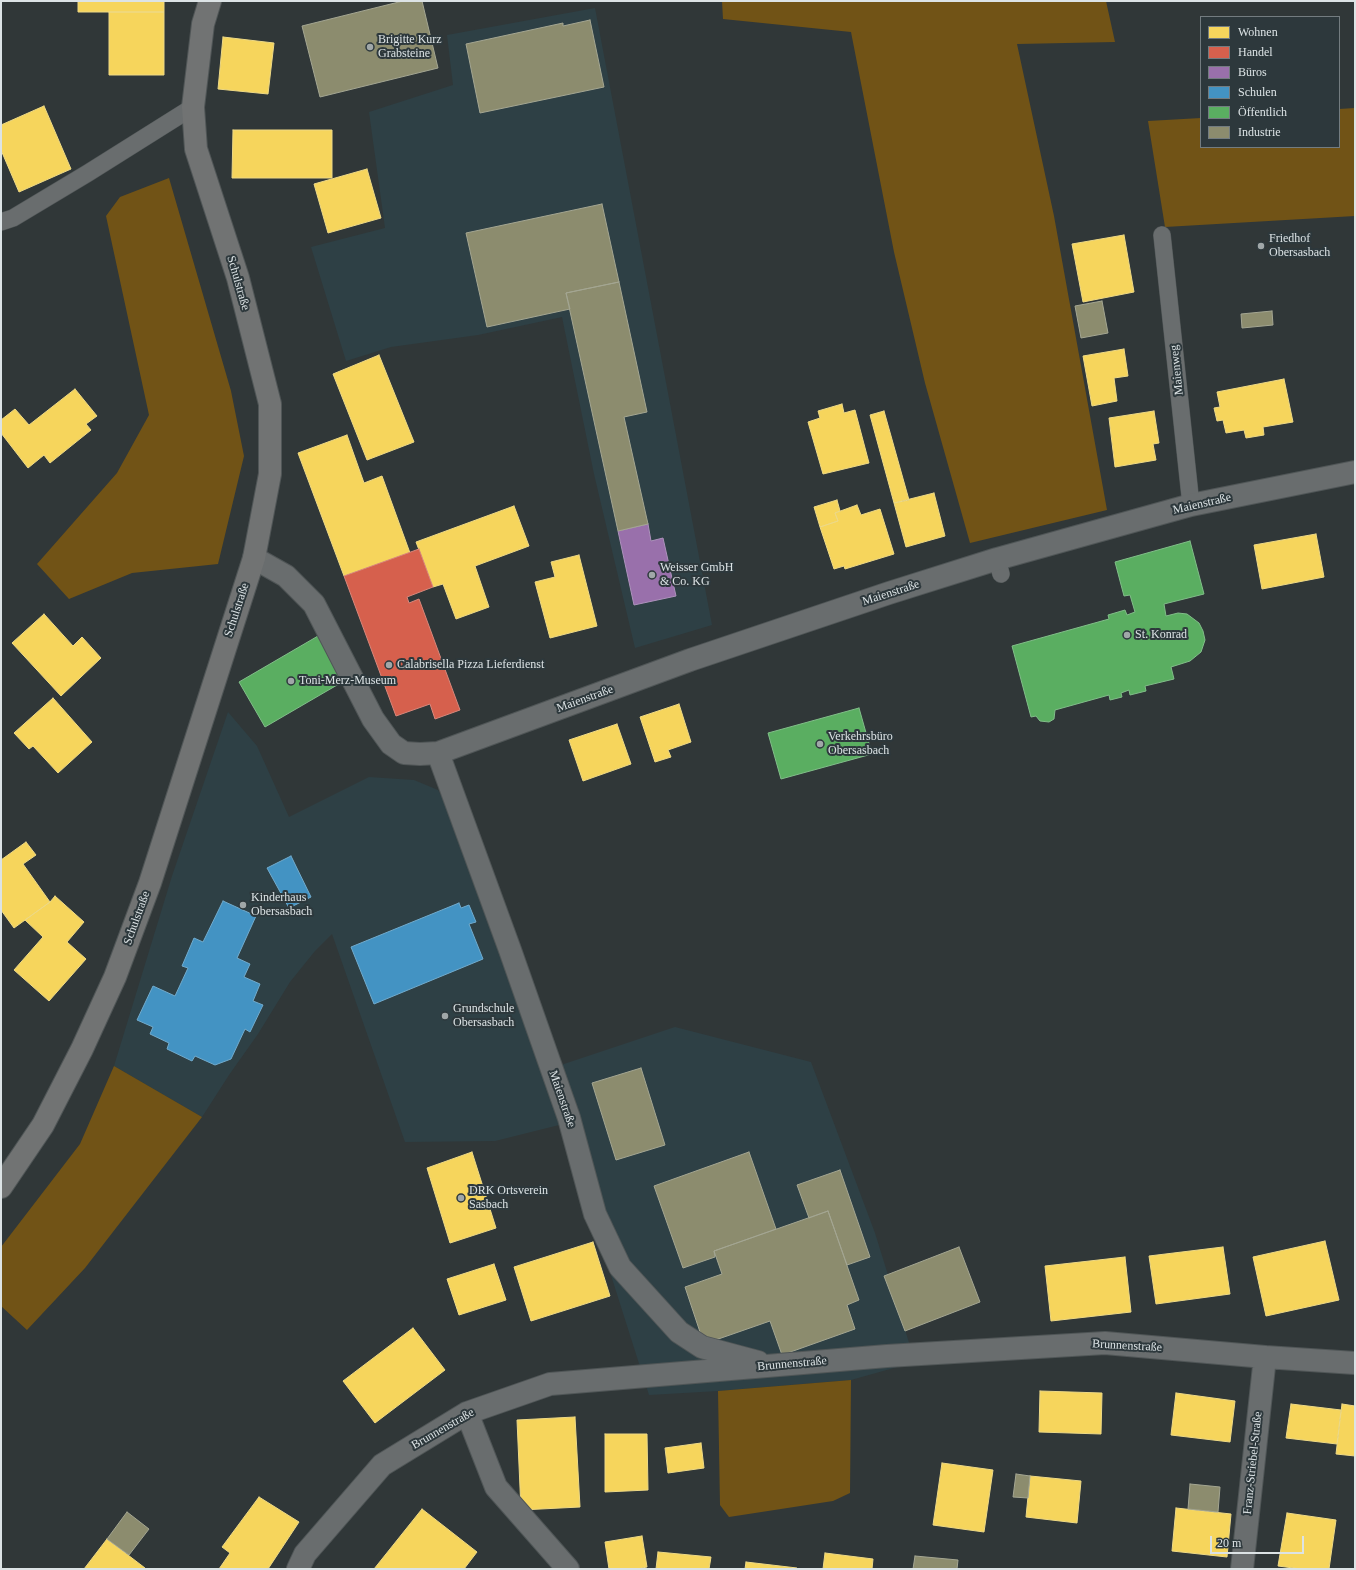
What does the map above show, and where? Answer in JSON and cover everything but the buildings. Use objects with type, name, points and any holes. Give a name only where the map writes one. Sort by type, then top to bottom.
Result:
[{"type":"main road","name":"Schulstraße","points":[[1,1187],[43,1125],[82,1049],[115,977],[150,883],[254,558],[270,474],[270,404],[238,278],[196,149],[193,107],[203,24],[210,1]]},
{"type":"street","name":"Maienstraße","points":[[254,558],[286,576],[314,604],[373,719],[391,744],[404,753],[438,753],[690,660],[889,593],[999,566],[1191,505],[1355,472]]},
{"type":"street","name":"Maienstraße","points":[[438,753],[473,859],[569,1118],[595,1214],[620,1267],[679,1332],[702,1347],[773,1366]]},
{"type":"street","name":"Brunnenstraße","points":[[298,1569],[305,1554],[382,1466],[467,1413],[550,1384],[887,1356],[1104,1342],[1265,1357],[1355,1363]]},
{"type":"street","name":"Franz-Striebel-Straße","points":[[1242,1569],[1265,1357]]},
{"type":"street","points":[[467,1413],[496,1487],[568,1569]]},
{"type":"lane","points":[[1,222],[13,218],[193,107]]},
{"type":"lane","name":"Maienweg","points":[[1162,234],[1191,505]]},
{"type":"shaded area","points":[[722,1],[1106,1],[1115,42],[1017,44],[1054,216],[1107,510],[970,543],[925,383],[894,252],[851,32],[723,19]]},
{"type":"shaded area","name":"Weisser GmbH & Co. KG","points":[[595,8],[712,625],[635,648],[594,474],[562,317],[478,335],[391,347],[346,361],[311,247],[385,228],[369,112],[453,85],[447,35]]},
{"type":"shaded area","points":[[1355,108],[1355,216],[1165,227],[1148,121],[1200,118],[1200,148],[1340,148],[1340,109]]},
{"type":"shaded area","points":[[169,178],[231,391],[244,456],[218,564],[132,573],[69,599],[37,564],[117,473],[149,415],[106,216],[120,197]]},
{"type":"shaded area","points":[[228,712],[257,746],[289,817],[369,777],[414,780],[438,790],[464,835],[558,1066],[675,1027],[811,1062],[875,1233],[915,1362],[851,1380],[649,1395],[563,1124],[495,1141],[405,1142],[332,934],[315,951],[290,982],[258,1034],[202,1117],[114,1066],[172,876]]},
{"type":"shaded area","points":[[114,1066],[202,1117],[85,1268],[27,1330],[1,1306],[1,1247],[80,1144]]},
{"type":"shaded area","points":[[851,1380],[850,1493],[833,1501],[729,1517],[720,1505],[718,1391]]},
{"type":"place","name":"Brigitte Kurz Grabsteine","points":[[370,47]]},
{"type":"place","name":"Friedhof Obersasbach","points":[[1261,246]]},
{"type":"place","name":"Weisser GmbH & Co. KG","points":[[652,575]]},
{"type":"place","name":"St. Konrad","points":[[1127,635]]},
{"type":"place","name":"Calabrisella Pizza Lieferdienst","points":[[389,665]]},
{"type":"place","name":"Toni-Merz-Museum","points":[[291,681]]},
{"type":"place","name":"Verkehrsbüro Obersasbach","points":[[820,744]]},
{"type":"place","name":"Kinderhaus Obersasbach","points":[[243,905]]},
{"type":"place","name":"Grundschule Obersasbach","points":[[445,1016]]},
{"type":"place","name":"DRK Ortsverein Sasbach","points":[[461,1198]]}]
